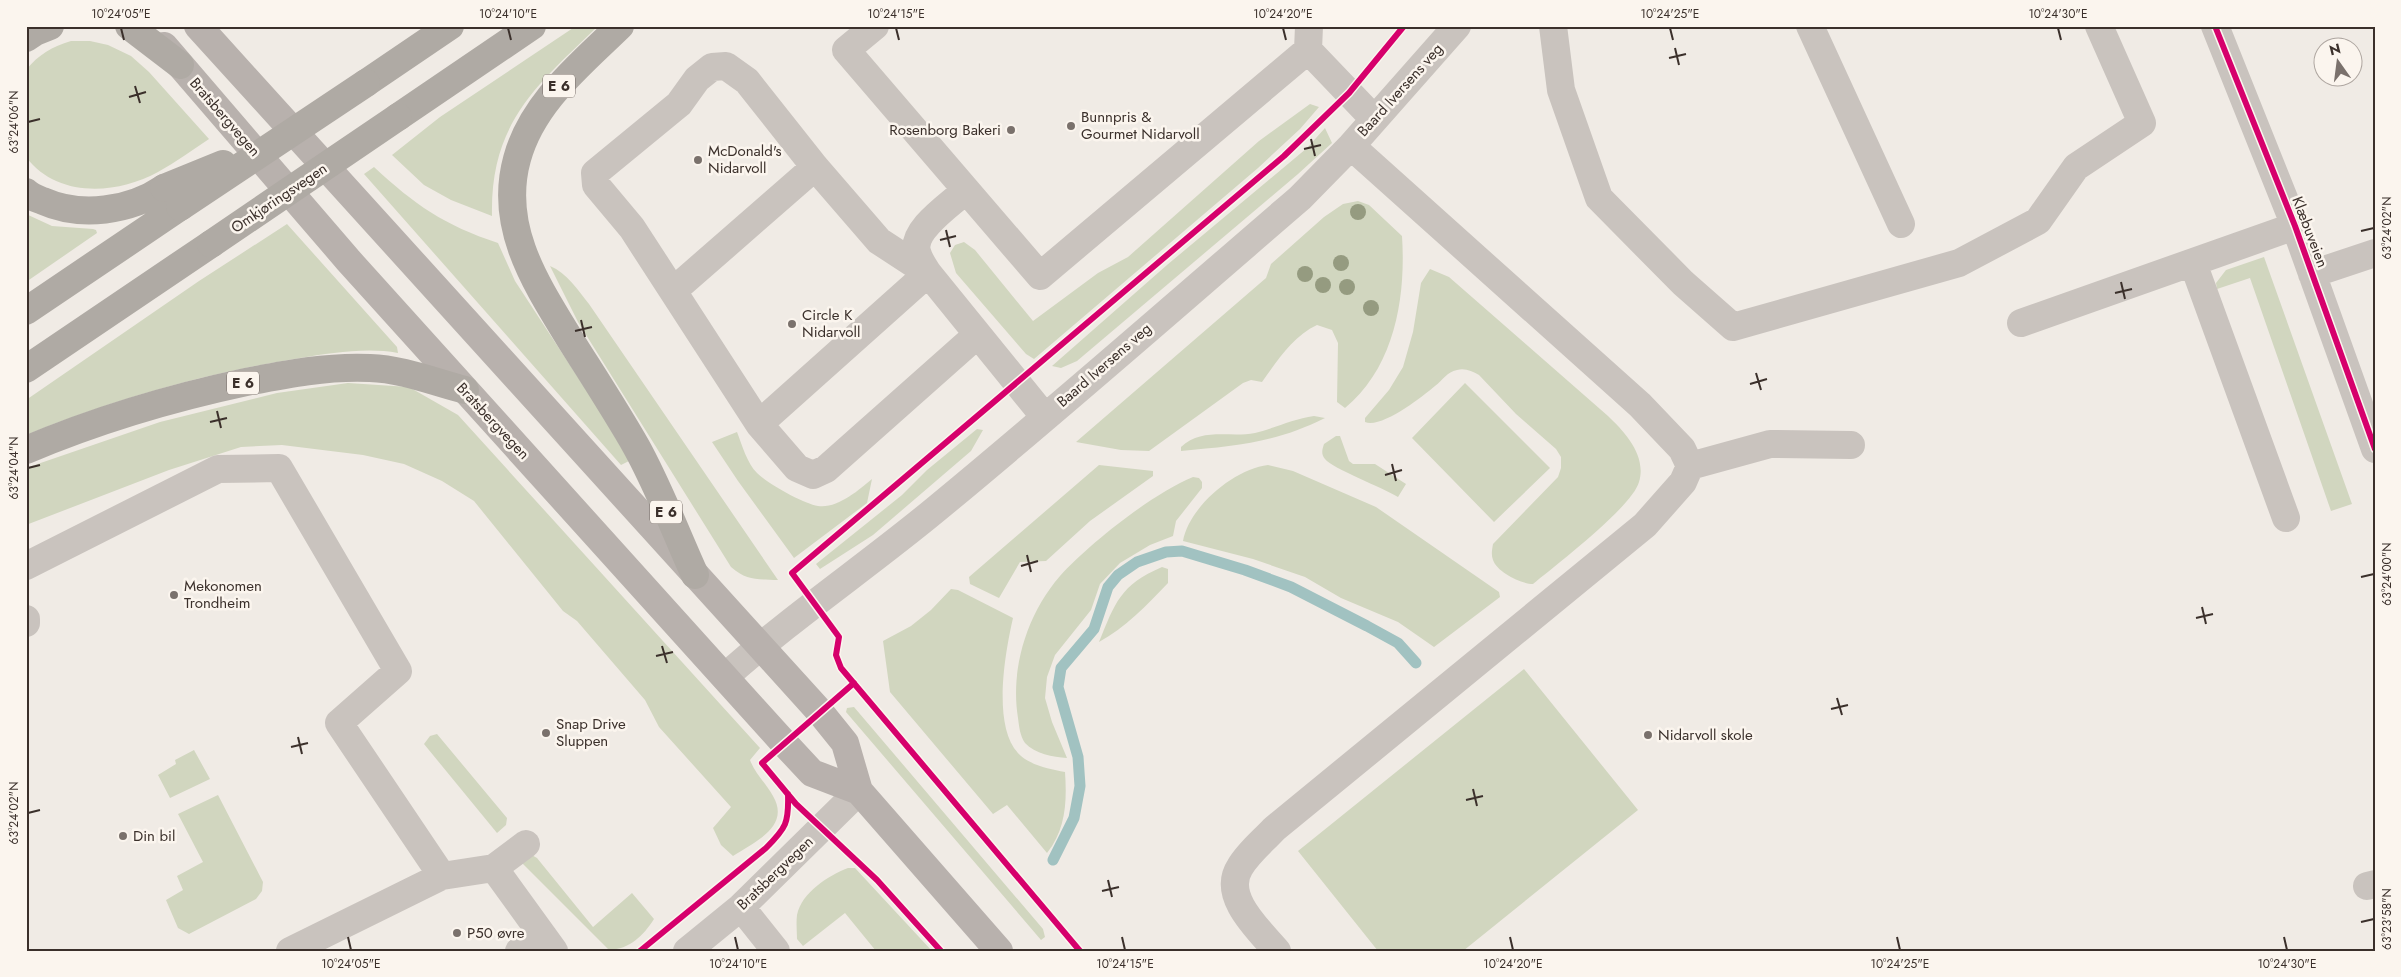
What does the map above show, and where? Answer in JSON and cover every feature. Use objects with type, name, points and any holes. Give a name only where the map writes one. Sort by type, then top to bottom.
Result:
[{"type":"highway","points":[[26,38],[50,26]]},
{"type":"highway","points":[[129,26],[180,65]]},
{"type":"highway","points":[[26,311],[172,198],[278,141],[450,26]]},
{"type":"highway","name":"Omkjøringsvegen","points":[[26,369],[532,26]]},
{"type":"highway","name":"E 6","points":[[620,26],[555,90],[530,124],[517,159],[513,185],[513,216],[517,239],[539,291],[637,449],[695,575]]},
{"type":"highway","points":[[26,192],[58,208],[92,211],[127,204],[155,194],[172,198]]},
{"type":"highway","name":"E 6","points":[[26,450],[108,419],[166,402],[225,387],[315,370],[371,368],[397,371],[465,390]]},
{"type":"main road","name":"Bratsbergvegen","points":[[147,26],[348,260],[812,773],[859,791]]},
{"type":"main road","name":"Bratsbergvegen","points":[[198,26],[760,646],[845,743],[859,791],[999,951]]},
{"type":"street","points":[[874,26],[846,50],[1040,276],[1309,38],[1374,119]]},
{"type":"street","name":"Baard Iversens veg","points":[[726,677],[760,646],[854,576],[936,509],[1300,198],[1351,146],[1457,26]]},
{"type":"street","points":[[1553,26],[1561,90],[1599,198],[1683,282],[1733,327],[1959,263],[2038,221],[2076,166],[2142,123],[2099,26]]},
{"type":"street","points":[[1810,26],[1901,224]]},
{"type":"street","name":"Klæbuveien","points":[[2215,26],[2295,226],[2375,449]]},
{"type":"street","points":[[928,273],[879,241],[815,167],[746,81],[726,66],[712,67],[697,79],[679,104],[595,173],[596,185],[632,228],[758,424],[797,468],[813,475],[826,469],[978,335]]},
{"type":"street","points":[[1351,146],[1640,405],[1682,450],[1690,466]]},
{"type":"street","points":[[673,291],[815,167]]},
{"type":"street","points":[[966,192],[921,230],[917,240],[916,251],[928,273],[1044,416]]},
{"type":"street","points":[[2021,323],[2295,226]]},
{"type":"street","points":[[2312,274],[2375,253]]},
{"type":"street","points":[[2193,263],[2286,518]]},
{"type":"street","points":[[758,424],[928,273]]},
{"type":"street","points":[[1690,466],[1770,444],[1851,445]]},
{"type":"street","points":[[1277,951],[1249,919],[1239,902],[1234,879],[1240,866],[1274,829],[1645,525],[1683,482],[1690,466]]},
{"type":"street","points":[[26,566],[218,469],[279,468],[398,671],[339,723],[442,876]]},
{"type":"street","name":"Bratsbergvegen","points":[[687,951],[741,907],[859,791]]},
{"type":"street","points":[[290,951],[442,876],[494,868],[526,844]]},
{"type":"street","points":[[494,868],[549,944],[519,951]]},
{"type":"street","points":[[741,907],[776,951]]},
{"type":"green space","points":[[576,26],[598,26],[537,88],[521,109],[508,131],[499,156],[493,184],[492,216],[451,200],[424,185],[392,155],[440,117]]},
{"type":"green space","points":[[71,41],[90,41],[108,45],[131,56],[149,72],[209,139],[158,172],[142,180],[124,185],[106,188],[70,186],[54,180],[39,170],[26,157],[26,70],[46,52]]},
{"type":"green space","points":[[1310,104],[1319,107],[1300,129],[1258,168],[1034,359],[1026,354],[956,273],[950,253],[955,245],[964,242],[975,250],[1033,321],[1098,273],[1128,257],[1259,141]]},
{"type":"green space","points":[[1325,128],[1332,143],[1298,174],[1077,361],[1061,368],[1052,366],[1167,265],[1307,148]]},
{"type":"green space","points":[[374,167],[403,192],[431,212],[462,229],[498,243],[515,281],[598,408],[629,461],[621,465],[364,174]]},
{"type":"green space","points":[[1358,201],[1369,205],[1402,236],[1402,283],[1394,330],[1386,352],[1376,372],[1362,391],[1345,408],[1337,402],[1338,343],[1332,330],[1317,325],[1293,342],[1262,382],[1251,380],[1243,383],[1149,451],[1121,450],[1076,442],[1266,278],[1271,264],[1324,217],[1343,204]]},
{"type":"green space","points":[[26,214],[52,226],[93,229],[97,233],[26,282]]},
{"type":"green space","points":[[287,224],[397,347],[398,353],[362,351],[336,353],[230,371],[127,399],[26,435],[26,400],[199,281]]},
{"type":"green space","points":[[2264,257],[2352,504],[2331,511],[2250,278],[2217,289],[2216,283],[2226,270]]},
{"type":"green space","points":[[550,266],[567,277],[589,304],[778,580],[747,577],[731,567],[578,322]]},
{"type":"green space","points":[[1430,269],[1449,277],[1608,416],[1633,445],[1640,463],[1639,482],[1623,506],[1575,550],[1533,584],[1516,580],[1499,569],[1492,558],[1493,544],[1558,477],[1561,468],[1561,457],[1556,449],[1516,414],[1479,375],[1460,369],[1450,372],[1421,397],[1391,417],[1372,423],[1365,422],[1365,418],[1389,390],[1403,367],[1413,332],[1421,283]]},
{"type":"green space","points":[[348,383],[409,387],[458,415],[760,748],[750,760],[773,796],[777,807],[774,825],[768,832],[733,856],[721,845],[713,828],[731,807],[659,727],[645,700],[577,621],[563,611],[474,501],[442,481],[404,464],[363,455],[282,445],[241,447],[169,470],[26,525],[26,468],[160,422],[277,393]]},
{"type":"green space","points":[[1465,383],[1550,468],[1494,522],[1412,438]]},
{"type":"green space","points":[[1314,416],[1325,418],[1289,433],[1255,442],[1181,451],[1181,447],[1198,437],[1216,434],[1255,433]]},
{"type":"green space","points":[[977,429],[983,430],[971,451],[873,535],[820,569],[816,564],[902,495],[927,470]]},
{"type":"green space","points":[[737,432],[753,469],[769,483],[786,493],[804,502],[818,506],[833,505],[847,498],[872,479],[867,503],[794,558],[712,442]]},
{"type":"green space","points":[[1336,436],[1340,436],[1349,461],[1353,464],[1375,464],[1406,484],[1398,497],[1329,463],[1322,452],[1324,444]]},
{"type":"green space","points":[[1099,465],[1153,471],[1153,476],[1090,521],[1046,561],[1020,562],[999,598],[970,584],[969,577]]},
{"type":"green space","points":[[1268,465],[1293,471],[1376,507],[1499,592],[1500,597],[1434,647],[1398,622],[1341,598],[1305,577],[1253,559],[1183,541],[1194,515],[1215,492],[1241,474]]},
{"type":"green space","points":[[1193,477],[1199,478],[1202,482],[1202,488],[1176,521],[1173,536],[1150,545],[1120,563],[1100,584],[1091,610],[1055,655],[1047,677],[1045,698],[1052,722],[1067,758],[1050,756],[1034,750],[1025,743],[1022,737],[1016,699],[1019,662],[1030,625],[1038,607],[1060,576],[1104,535],[1122,520],[1159,495]]},
{"type":"green space","points":[[1162,567],[1168,569],[1168,583],[1127,623],[1099,642],[1115,606],[1128,588]]},
{"type":"green space","points":[[951,589],[958,590],[1013,618],[1004,670],[1003,710],[1006,728],[1012,744],[1021,756],[1036,765],[1065,772],[1066,794],[1062,824],[1047,853],[1007,805],[993,814],[890,692],[883,641],[911,626],[931,610]]},
{"type":"green space","points":[[1524,669],[1638,810],[1463,951],[1378,951],[1298,851]]},
{"type":"green space","points":[[854,707],[1043,929],[1045,937],[1041,940],[846,712],[847,708]]},
{"type":"green space","points":[[437,734],[507,818],[506,825],[497,833],[424,744],[430,736]]},
{"type":"green space","points":[[194,750],[210,779],[170,798],[158,775],[176,764],[175,760]]},
{"type":"green space","points":[[218,795],[263,882],[262,891],[256,899],[189,934],[178,928],[166,900],[183,890],[177,876],[203,862],[178,814]]},
{"type":"green space","points":[[530,854],[537,858],[593,927],[632,893],[654,919],[645,931],[630,944],[609,950],[522,863]]},
{"type":"green space","points":[[848,868],[855,868],[932,951],[876,951],[845,913],[803,946],[797,939],[797,915],[804,899],[824,880]]},
{"type":"waterway","points":[[1053,860],[1074,818],[1080,786],[1078,757],[1058,687],[1061,668],[1094,629],[1108,587],[1118,575],[1137,562],[1166,552],[1182,551],[1245,570],[1291,587],[1367,626],[1398,643],[1416,663]]},
{"type":"cycle path","points":[[1080,951],[841,668],[836,655],[839,637],[792,573],[1284,156],[1349,93],[1404,26]]},
{"type":"cycle path","points":[[2215,26],[2295,226],[2375,449]]},
{"type":"cycle path","points":[[854,683],[762,763],[796,804],[877,880],[941,951]]},
{"type":"cycle path","points":[[640,951],[773,841],[782,830],[787,819],[788,794]]},
{"type":"place","name":"Bunnpris & Gourmet Nidarvoll","points":[[1071,126]]},
{"type":"place","name":"Rosenborg Bakeri","points":[[1011,130]]},
{"type":"place","name":"McDonald's Nidarvoll","points":[[698,160]]},
{"type":"place","name":"Circle K Nidarvoll","points":[[792,324]]},
{"type":"place","name":"Mekonomen Trondheim","points":[[174,595]]},
{"type":"place","name":"Snap Drive Sluppen","points":[[546,733]]},
{"type":"place","name":"Nidarvoll skole","points":[[1648,735]]},
{"type":"place","name":"Din bil","points":[[123,836]]},
{"type":"place","name":"P50 øvre","points":[[457,933]]}]
